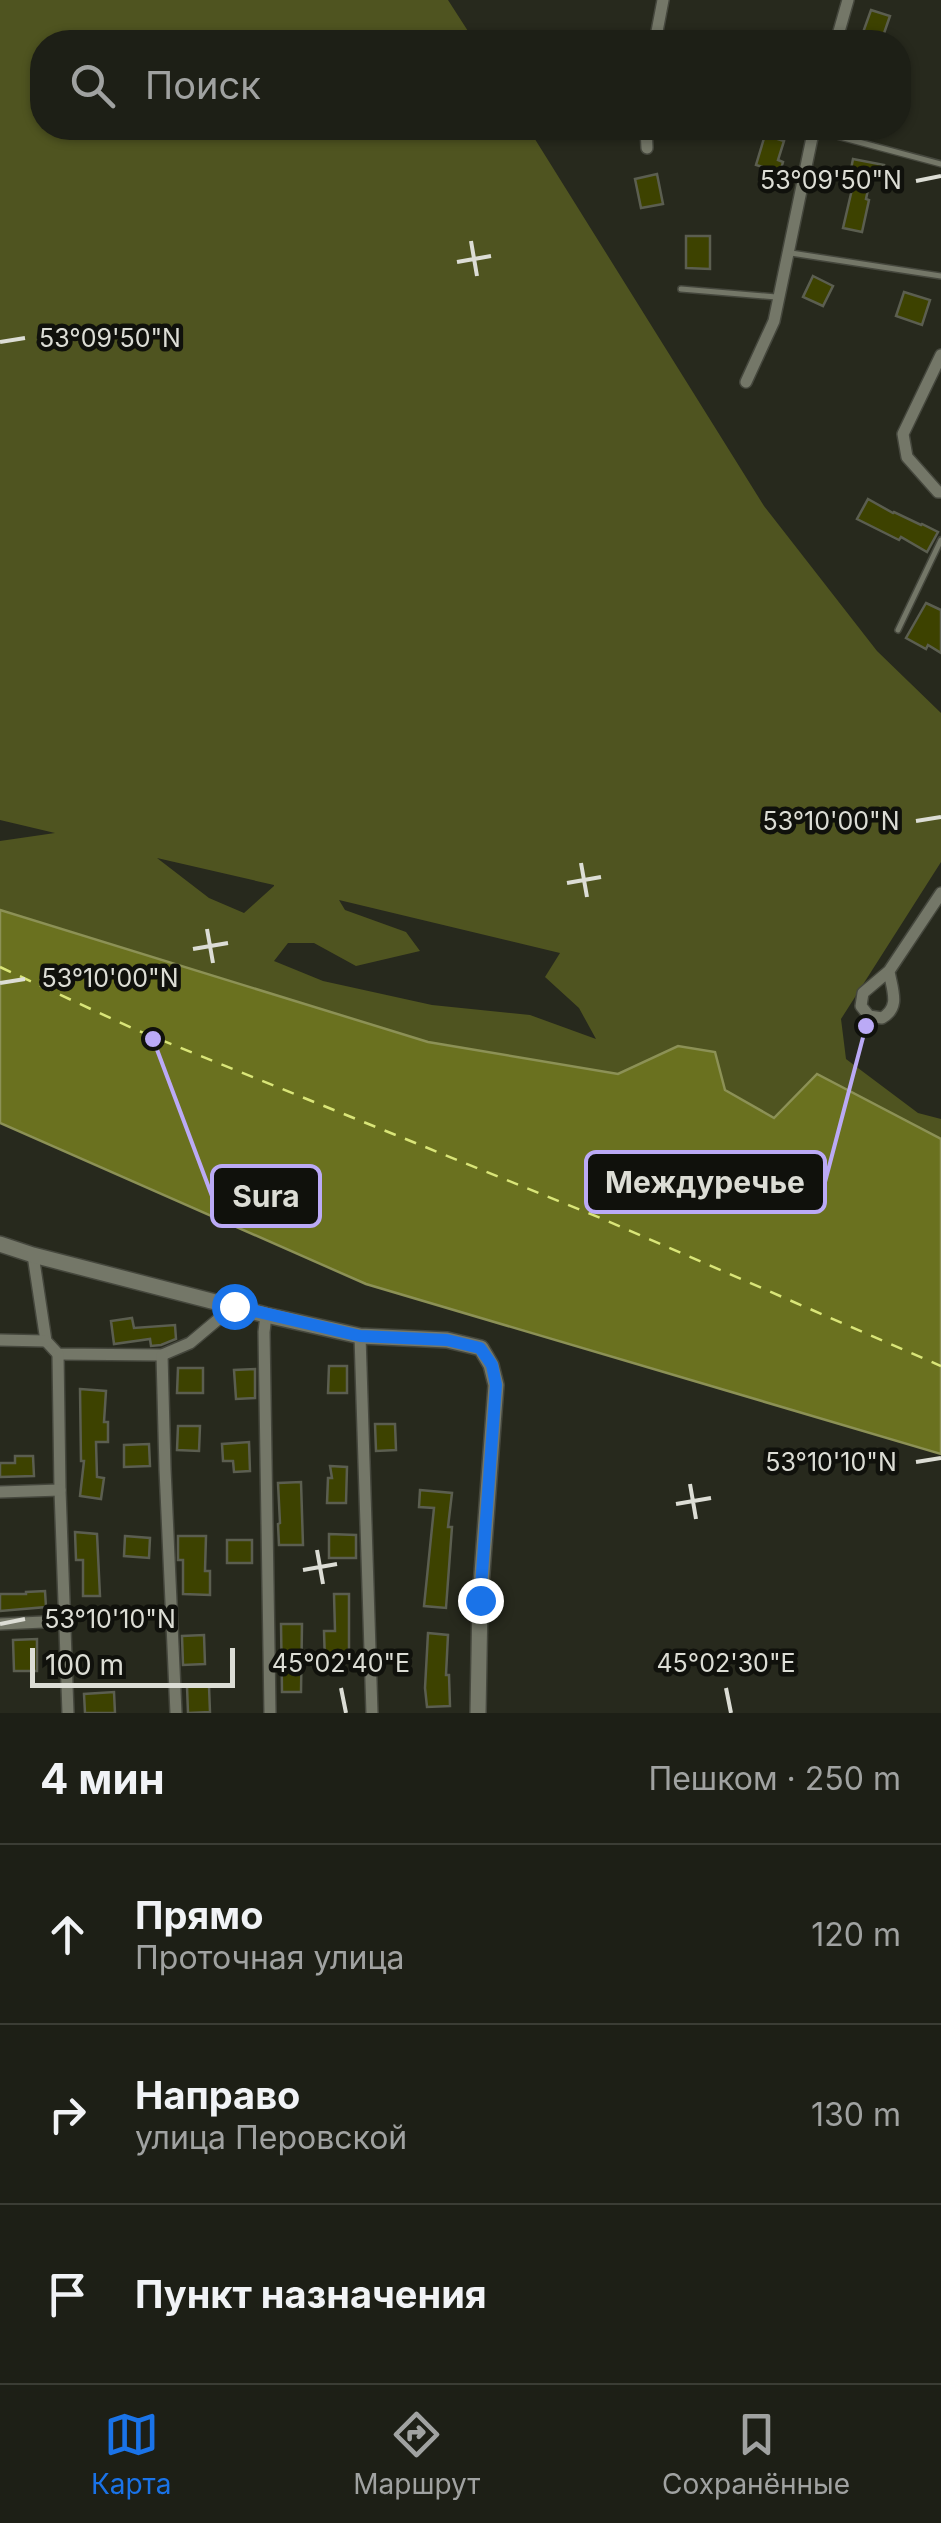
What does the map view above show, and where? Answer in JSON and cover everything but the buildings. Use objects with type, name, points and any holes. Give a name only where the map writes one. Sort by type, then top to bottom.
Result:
[{"type":"main road","points":[[0,1244],[360,1336],[447,1340],[480,1348],[492,1365],[496,1385],[480,1600],[478,1713]]},
{"type":"street","points":[[657,30],[663,0]]},
{"type":"street","points":[[839,30],[848,0]]},
{"type":"street","points":[[647,140],[647,148]]},
{"type":"street","points":[[746,382],[774,321],[812,140]]},
{"type":"street","points":[[939,492],[907,456],[904,434],[941,354]]},
{"type":"street","points":[[889,971],[896,1004],[882,1018],[868,1016],[862,1006],[863,993],[889,971],[941,893]]},
{"type":"street","points":[[33,1255],[46,1341],[58,1354],[68,1713]]},
{"type":"street","points":[[58,1354],[162,1355],[190,1344],[234,1306]]},
{"type":"street","points":[[266,1315],[270,1713]]},
{"type":"street","points":[[360,1336],[372,1713]]},
{"type":"street","points":[[0,1340],[46,1341]]},
{"type":"street","points":[[162,1355],[176,1713]]},
{"type":"street","points":[[0,1492],[60,1490]]},
{"type":"street","points":[[0,1624],[64,1621]]},
{"type":"lane","points":[[856,140],[941,164]]},
{"type":"lane","points":[[788,253],[941,276]]},
{"type":"lane","points":[[681,289],[779,297]]},
{"type":"lane","points":[[898,630],[941,540]]},
{"type":"shaded area","points":[[0,0],[448,0],[467,30],[30,30],[30,140],[535,140],[764,506],[877,651],[941,713],[941,862],[841,1019],[846,1059],[918,1113],[941,1119],[941,1139],[817,1075],[774,1119],[725,1090],[678,1046],[618,1074],[428,1042],[0,910],[0,841],[55,833],[0,820]],"holes":[[[157,858],[274,885],[244,913],[209,898]],[[339,900],[560,953],[545,977],[579,1008],[596,1039],[530,1015],[432,1005],[323,981],[274,961],[288,943],[314,943],[356,966],[420,951],[406,932],[345,910]]]},
{"type":"shaded area","points":[[0,910],[428,1042],[618,1074],[678,1046],[715,1052],[725,1090],[774,1118],[817,1074],[941,1139],[941,1454],[366,1284],[0,1123]]},
{"type":"ferry route","points":[[0,967],[134,1029],[603,1219],[941,1366]]},
{"type":"place","name":"Междуречье","points":[[866,1026]]},
{"type":"place","name":"Sura","points":[[153,1039]]},
{"type":"route","points":[[234,1306],[360,1336],[447,1340],[480,1348],[492,1365],[496,1385],[480,1600]]}]
